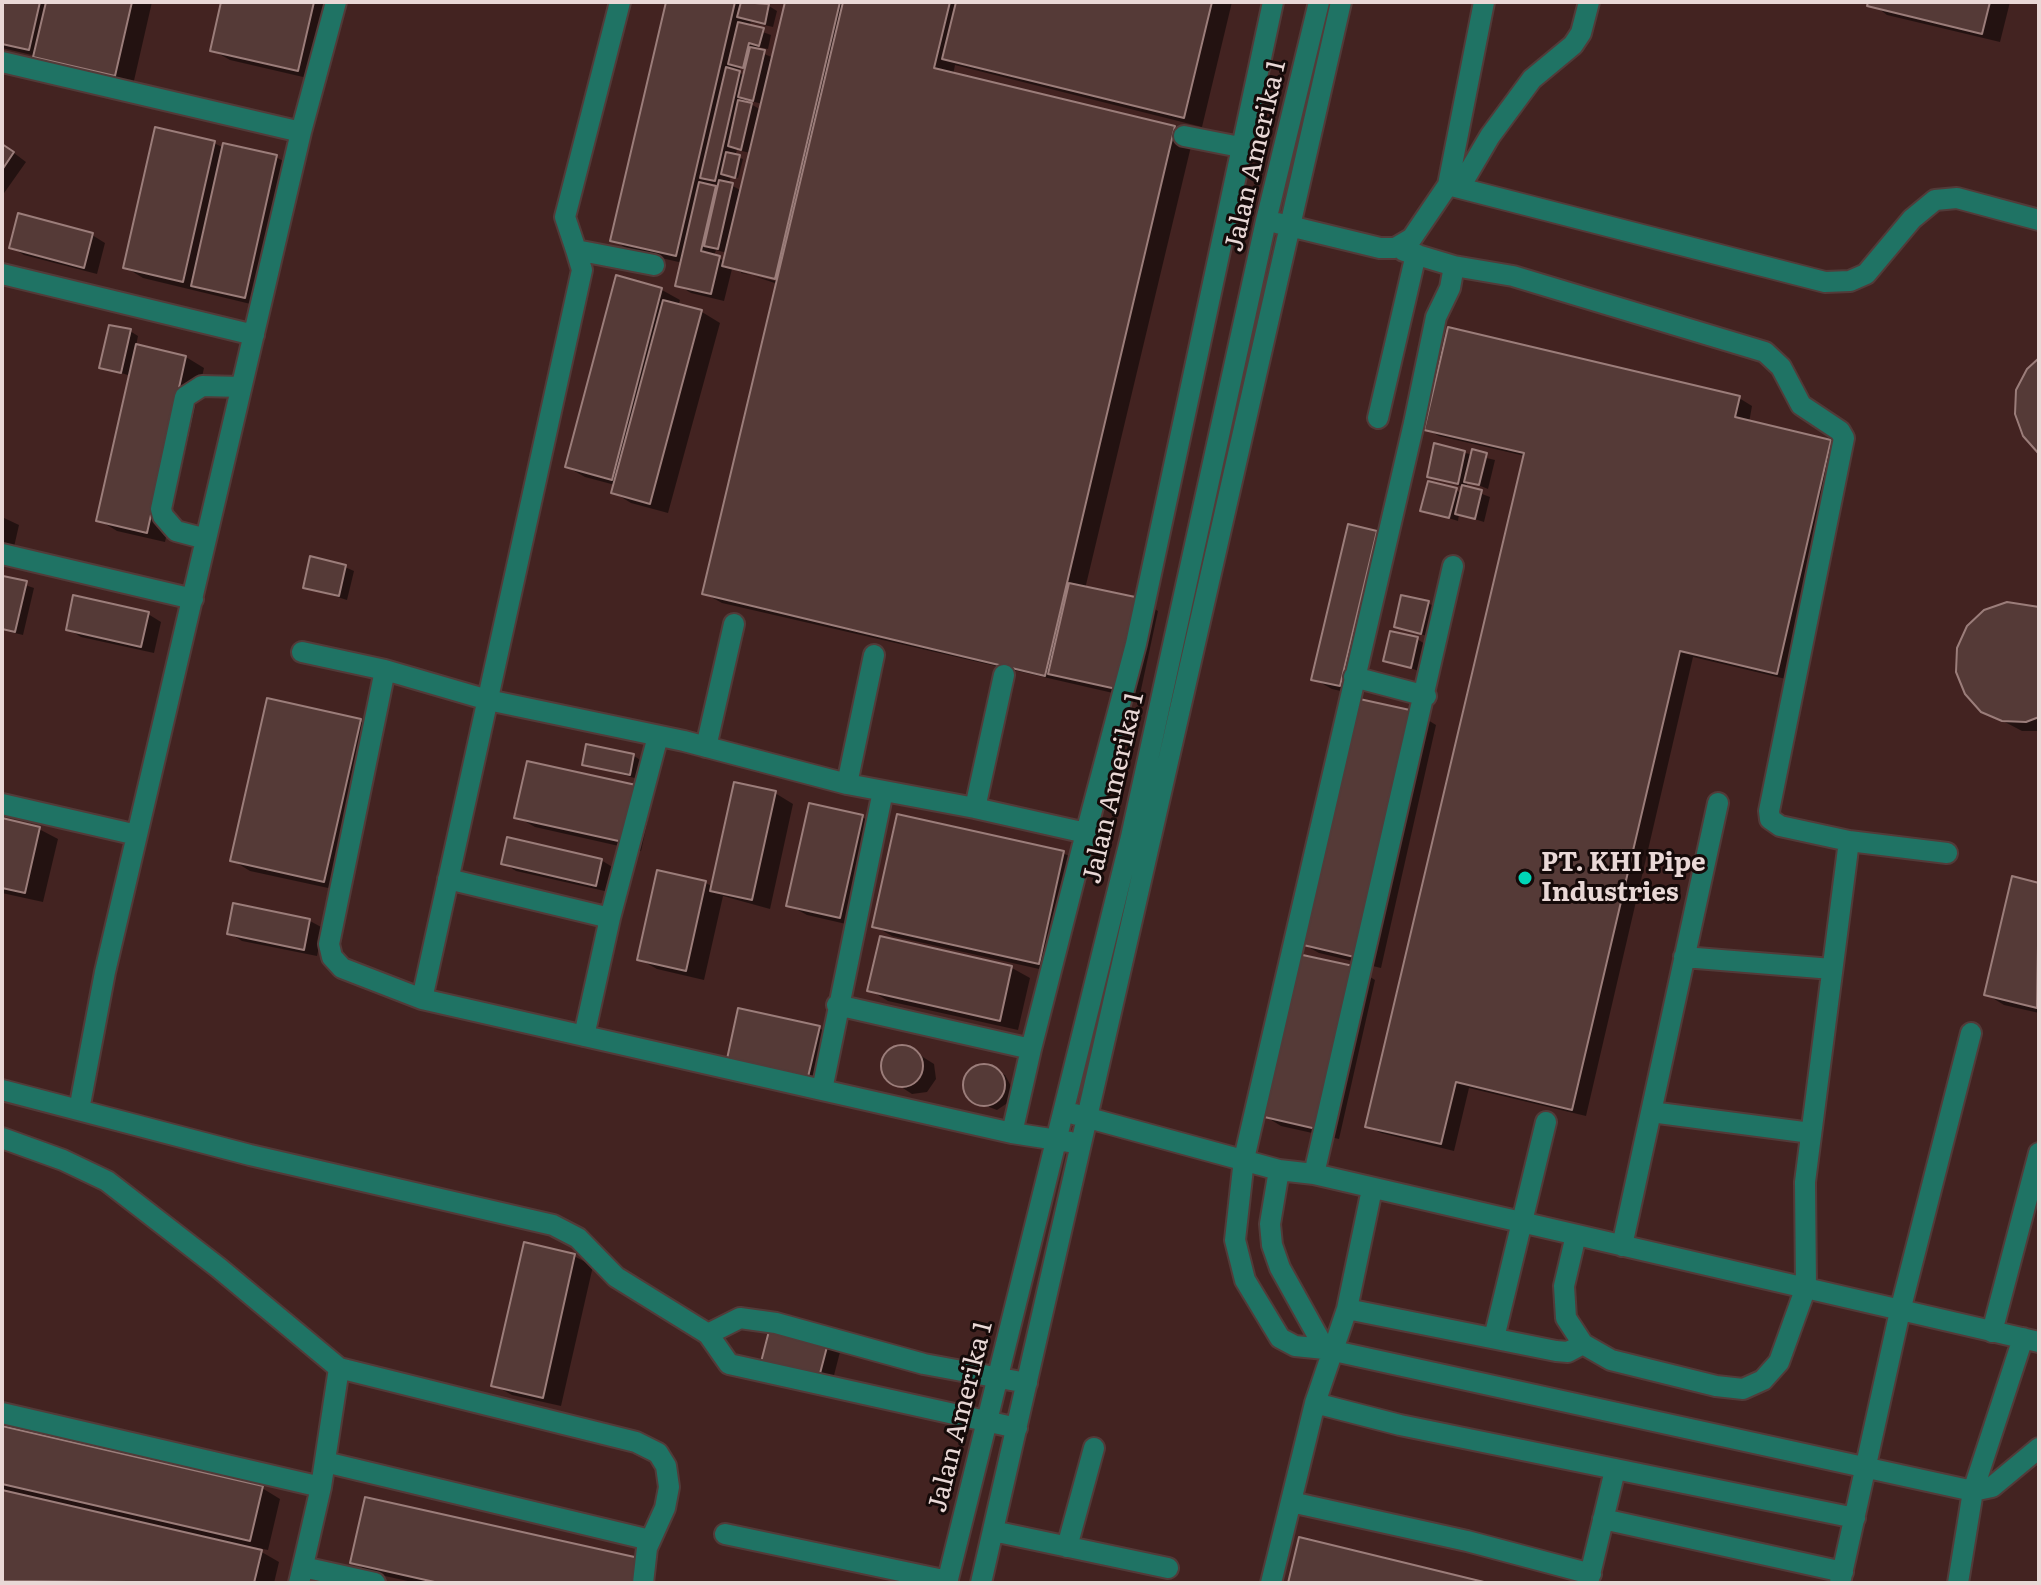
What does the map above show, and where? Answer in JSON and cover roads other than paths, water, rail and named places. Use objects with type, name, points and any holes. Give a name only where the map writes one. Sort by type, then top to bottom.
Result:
[{"type":"street","points":[[79,1110],[105,972],[301,132],[336,2]]},
{"type":"street","points":[[422,999],[582,270],[565,217],[620,2]]},
{"type":"street","points":[[1012,1133],[1136,644],[1273,2]]},
{"type":"street","name":"Jalan Amerika 1","points":[[947,1582],[1131,837],[1266,221],[1319,2]]},
{"type":"street","name":"Jalan Amerika 1","points":[[981,1583],[1153,840],[1341,2]]},
{"type":"street","points":[[1454,186],[1484,2]]},
{"type":"street","points":[[1395,248],[1412,238],[1532,79],[1573,45],[1581,33],[1589,2]]},
{"type":"street","points":[[2,62],[301,132]]},
{"type":"street","points":[[1184,136],[1240,147]]},
{"type":"street","points":[[1454,186],[1825,282],[1850,281],[1866,274],[1912,219],[1935,200],[1957,198],[2039,220]]},
{"type":"street","points":[[1266,221],[1380,248],[1395,248],[1454,266],[1513,276],[1765,352],[1781,367],[1801,405],[1840,431],[1844,438],[1769,811],[1770,819],[1780,826],[1849,841],[1947,853]]},
{"type":"street","points":[[576,250],[654,265]]},
{"type":"street","points":[[1378,418],[1416,254]]},
{"type":"street","points":[[1454,266],[1450,288],[1436,317],[1244,1159],[1235,1240],[1245,1280],[1280,1338],[1308,1349],[1329,1351],[1973,1491],[1992,1487],[2039,1448]]},
{"type":"street","points":[[2,274],[254,335]]},
{"type":"street","points":[[206,539],[176,531],[161,509],[185,397],[202,386],[241,387]]},
{"type":"street","points":[[2,554],[193,599]]},
{"type":"street","points":[[1314,1174],[1426,696],[1453,566]]},
{"type":"street","points":[[706,747],[734,624]]},
{"type":"street","points":[[302,652],[385,670],[488,700],[706,747],[847,784],[1086,833]]},
{"type":"street","points":[[847,784],[874,655]]},
{"type":"street","points":[[385,670],[329,944],[332,957],[342,968],[422,999],[1012,1133],[1081,1145]]},
{"type":"street","points":[[975,808],[1004,675]]},
{"type":"street","points":[[1354,677],[1426,696]]},
{"type":"street","points":[[584,1036],[610,918],[658,736]]},
{"type":"street","points":[[822,1090],[883,791]]},
{"type":"street","points":[[1622,1246],[1718,803]]},
{"type":"street","points":[[2,804],[137,835]]},
{"type":"street","points":[[1576,1235],[1564,1286],[1566,1318],[1583,1344],[1611,1360],[1716,1386],[1743,1389],[1763,1380],[1779,1362],[1806,1287],[1805,1182],[1849,841]]},
{"type":"street","points":[[448,879],[610,918]]},
{"type":"street","points":[[1684,957],[1832,969]]},
{"type":"street","points":[[837,1005],[1031,1049]]},
{"type":"street","points":[[1603,1519],[1841,1577],[1900,1311],[1971,1033]]},
{"type":"street","points":[[2,1090],[553,1225],[578,1238],[616,1277],[708,1334],[729,1364],[1017,1428]]},
{"type":"street","points":[[1063,1111],[1279,1170],[1314,1174],[2031,1340],[1973,1491],[1958,1583]]},
{"type":"street","points":[[1651,1112],[1811,1133]]},
{"type":"street","points":[[1494,1338],[1546,1122]]},
{"type":"street","points":[[2,1138],[63,1160],[107,1181],[219,1268],[339,1368],[636,1442],[658,1453],[666,1466],[669,1487],[665,1508],[650,1540],[643,1583]]},
{"type":"street","points":[[1992,1332],[2039,1153]]},
{"type":"street","points":[[1279,1170],[1270,1224],[1272,1245],[1280,1268],[1329,1351]]},
{"type":"street","points":[[1271,1583],[1329,1351],[1347,1309],[1372,1189]]},
{"type":"street","points":[[1347,1309],[1568,1352],[1583,1344]]},
{"type":"street","points":[[708,1334],[740,1318],[776,1323],[924,1364],[1027,1383]]},
{"type":"street","points":[[339,1368],[321,1487],[301,1575],[375,1583]]},
{"type":"street","points":[[1315,1403],[1615,1470],[1855,1518]]},
{"type":"street","points":[[2,1413],[321,1487]]},
{"type":"street","points":[[1067,1547],[1094,1448]]},
{"type":"street","points":[[325,1462],[650,1540]]},
{"type":"street","points":[[1291,1502],[1467,1541],[1590,1578],[1615,1470]]},
{"type":"street","points":[[993,1531],[1168,1568]]},
{"type":"street","points":[[725,1534],[947,1582]]},
{"type":"place","name":"PT. KHI Pipe Industries","points":[[1525,878]]}]
